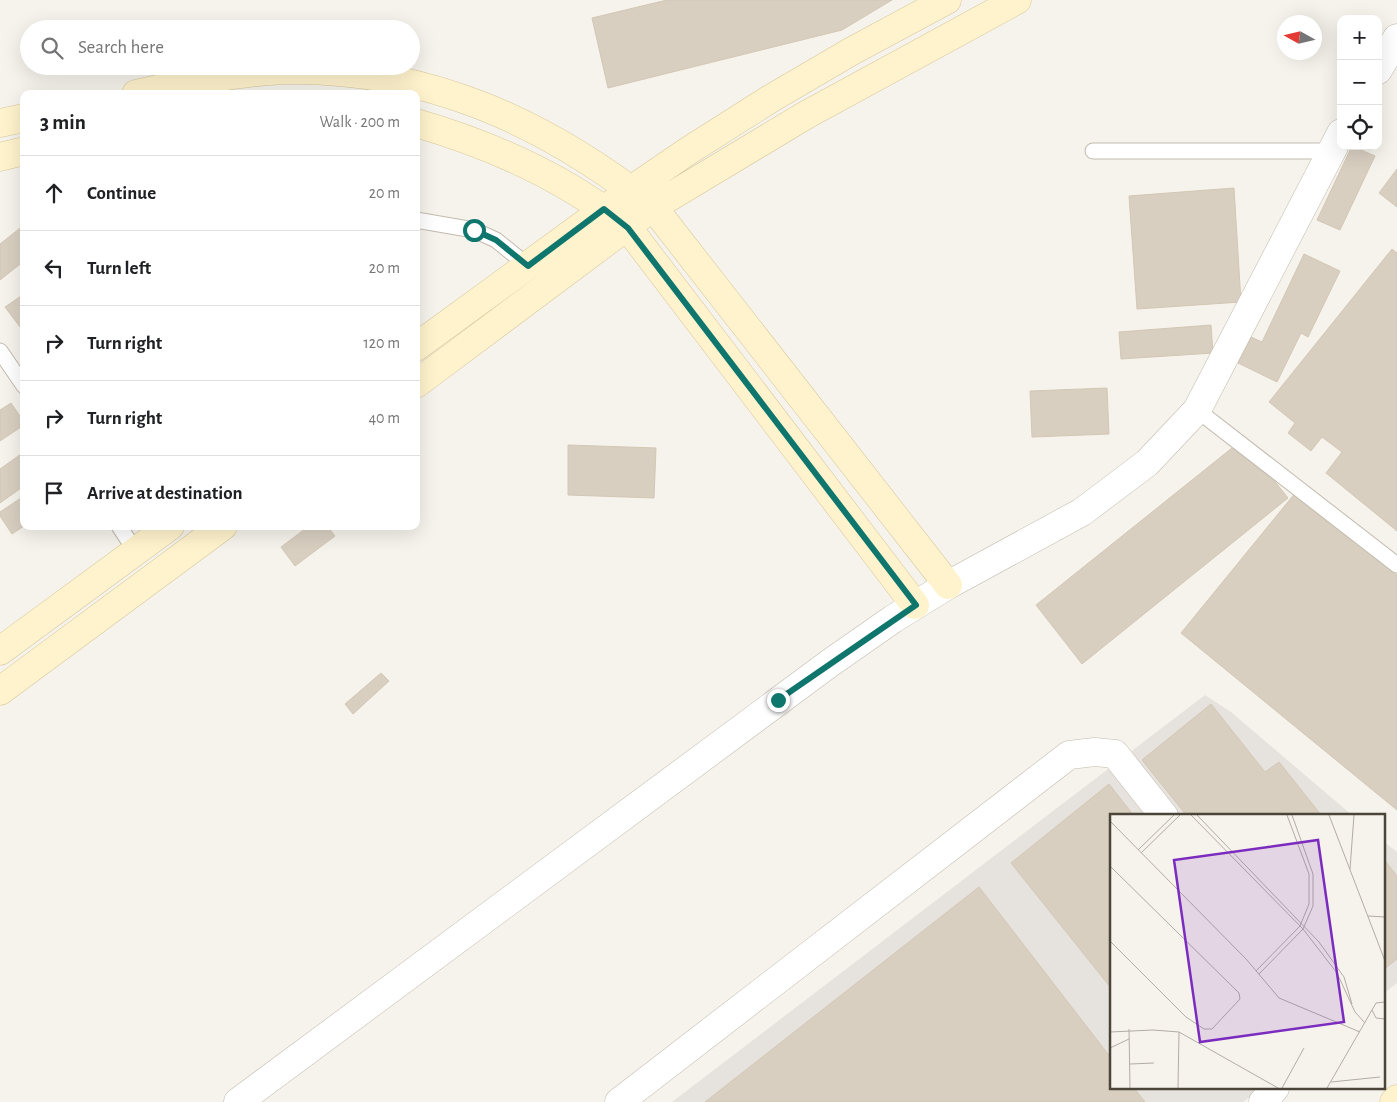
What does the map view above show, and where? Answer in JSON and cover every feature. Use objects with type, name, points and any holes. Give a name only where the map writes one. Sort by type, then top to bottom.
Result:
[{"type":"street","points":[[420,344],[631,190],[770,100],[852,51],[947,0]]},
{"type":"street","points":[[420,381],[628,228],[653,207],[806,115],[1017,0]]},
{"type":"street","points":[[1382,63],[1397,38]]},
{"type":"street","points":[[174,90],[212,86],[262,75]]},
{"type":"street","points":[[363,75],[420,86],[490,108],[532,127],[571,149],[653,207],[948,585]]},
{"type":"street","points":[[0,123],[20,119]]},
{"type":"street","points":[[420,124],[474,141],[507,154],[539,170],[604,209],[628,228],[916,605]]},
{"type":"street","points":[[238,1102],[778,700],[948,585],[1082,512],[1147,463],[1198,410],[1336,142]]},
{"type":"street","points":[[0,156],[20,152]]},
{"type":"street","points":[[0,650],[165,530]]},
{"type":"street","points":[[0,691],[218,530]]},
{"type":"street","points":[[619,1102],[1069,755],[1095,752],[1115,754],[1162,814]]},
{"type":"street","points":[[1263,1102],[1273,1090]]},
{"type":"street","points":[[1394,1102],[1397,1099]]},
{"type":"lane","points":[[1093,151],[1336,142]]},
{"type":"lane","points":[[420,221],[474,230],[496,240],[528,266]]},
{"type":"lane","points":[[0,351],[20,380]]},
{"type":"lane","points":[[1198,410],[1397,565]]},
{"type":"lane","points":[[121,530],[136,552]]},
{"type":"shaded area","points":[[1205,695],[1231,712],[1351,814],[1110,814],[1110,1090],[1258,1090],[1243,1102],[672,1102]]},
{"type":"shaded area","points":[[1384,842],[1397,852],[1397,983],[1384,993]]},
{"type":"building","points":[[667,0],[892,0],[842,30],[608,88],[592,18]]},
{"type":"building","points":[[1350,150],[1361,150],[1375,156],[1340,230],[1317,220]]},
{"type":"building","points":[[1397,169],[1397,207],[1379,193]]},
{"type":"building","points":[[1234,188],[1241,302],[1137,309],[1129,196]]},
{"type":"building","points":[[20,228],[20,264],[0,280],[0,244]]},
{"type":"building","points":[[1392,249],[1397,253],[1397,531],[1326,473],[1342,452],[1322,437],[1311,451],[1288,433],[1295,423],[1269,402]]},
{"type":"building","points":[[1304,254],[1340,271],[1308,337],[1301,333],[1277,382],[1238,363],[1251,337],[1262,342]]},
{"type":"building","points":[[20,297],[20,327],[5,307]]},
{"type":"building","points":[[1211,325],[1213,353],[1121,359],[1119,332]]},
{"type":"building","points":[[1107,388],[1109,434],[1032,437],[1030,391]]},
{"type":"building","points":[[11,403],[20,416],[20,428],[0,441],[0,410]]},
{"type":"building","points":[[1242,440],[1288,498],[1082,664],[1036,605]]},
{"type":"building","points":[[568,445],[656,448],[654,498],[568,495]]},
{"type":"building","points":[[20,455],[20,489],[0,503],[0,469]]},
{"type":"building","points":[[1296,492],[1397,575],[1397,810],[1181,633]]},
{"type":"building","points":[[20,499],[20,529],[12,534],[0,516],[0,512]]},
{"type":"building","points":[[304,530],[330,530],[335,536],[295,566],[281,547]]},
{"type":"building","points":[[381,673],[389,681],[353,714],[345,704]]},
{"type":"building","points":[[1211,704],[1265,772],[1279,762],[1320,814],[1185,814],[1142,760]]},
{"type":"building","points":[[1109,784],[1132,814],[1110,814],[1110,987],[1011,863]]},
{"type":"building","points":[[1384,859],[1397,876],[1397,959],[1384,969]]},
{"type":"building","points":[[979,887],[1110,1057],[1110,1090],[1136,1090],[1145,1102],[705,1102]]},
{"type":"route","points":[[474,230],[496,240],[528,266],[604,209],[628,228],[916,605],[893,619],[778,700]]}]
